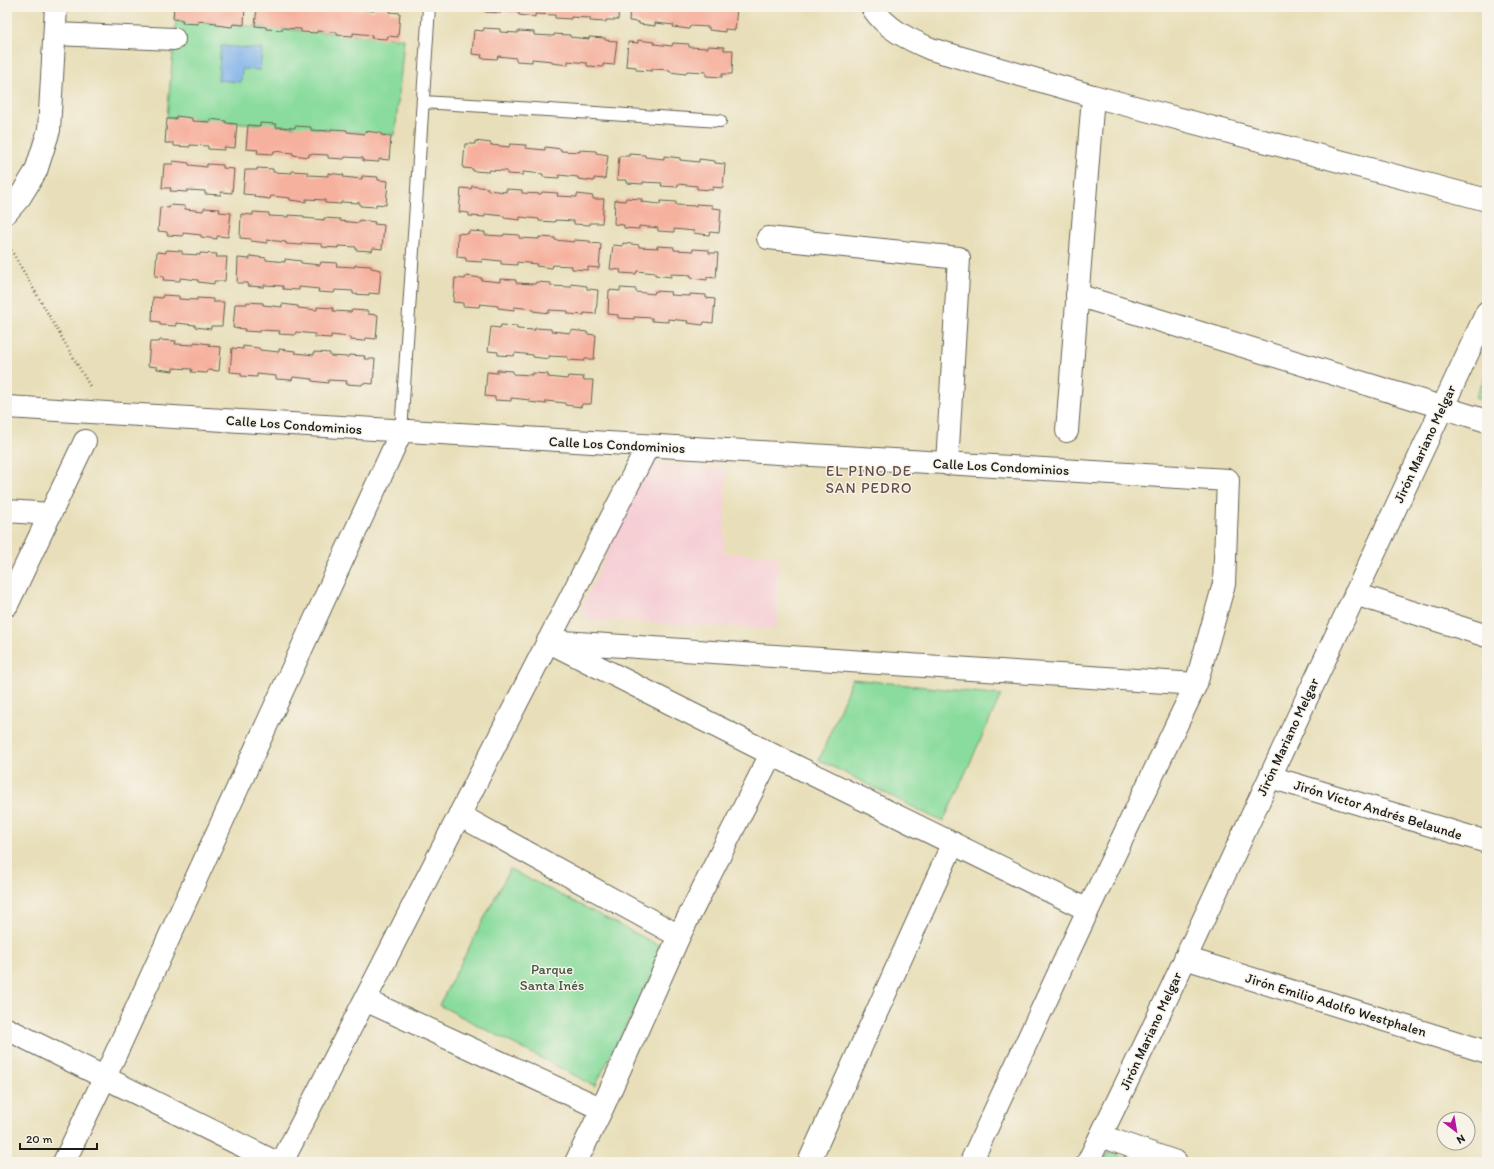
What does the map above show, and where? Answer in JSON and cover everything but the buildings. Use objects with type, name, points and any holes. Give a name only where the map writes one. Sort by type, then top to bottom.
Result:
[{"type":"street","points":[[7,212],[20,197],[36,171],[49,130],[56,7]]},
{"type":"street","points":[[872,7],[889,27],[909,39],[931,49],[1093,96],[1487,200]]},
{"type":"street","points":[[55,34],[174,39]]},
{"type":"street","points":[[1067,431],[1093,96]]},
{"type":"street","points":[[768,238],[959,258],[947,464]]},
{"type":"street","points":[[1077,295],[1487,422]]},
{"type":"street","name":"Jirón Mariano Melgar","points":[[1088,1162],[1487,312]]},
{"type":"street","name":"Calle Los Condominios","points":[[7,407],[401,432],[1228,480],[1224,584],[1196,684]]},
{"type":"street","points":[[64,1162],[105,1077],[401,432]]},
{"type":"street","points":[[7,605],[85,441]]},
{"type":"street","points":[[282,1162],[648,446]]},
{"type":"street","points":[[7,511],[50,514]]},
{"type":"street","points":[[1355,594],[1487,636]]},
{"type":"street","points":[[548,641],[1196,684],[1088,910],[971,1162]]},
{"type":"street","points":[[548,641],[771,754],[1088,910]]},
{"type":"street","points":[[576,1162],[602,1109],[679,936],[771,754]]},
{"type":"street","name":"Jirón Víctor Andrés Belaunde","points":[[1270,777],[1487,842]]},
{"type":"street","points":[[459,815],[679,936]]},
{"type":"street","points":[[809,1162],[953,843]]},
{"type":"street","name":"Jirón Emilio Adolfo Westphalen","points":[[1185,958],[1487,1052]]},
{"type":"street","points":[[365,1000],[602,1109]]},
{"type":"street","points":[[7,1029],[275,1162]]},
{"type":"street","points":[[1100,1136],[1176,1162]]},
{"type":"lane","points":[[401,432],[429,7]]},
{"type":"lane","points":[[423,102],[720,121]]},
{"type":"path","points":[[7,243],[106,413]]},
{"type":"shaded area","points":[[649,462],[726,469],[724,553],[779,556],[777,629],[589,620],[581,609]]},
{"type":"green space","points":[[176,20],[404,39],[395,135],[167,117]]},
{"type":"green space","points":[[1487,373],[1487,402],[1475,398]]},
{"type":"green space","points":[[852,679],[1001,695],[943,822],[819,760]]},
{"type":"green space","name":"Parque Santa Inés","points":[[510,869],[666,949],[595,1086],[439,1005]]},
{"type":"green space","points":[[1108,1152],[1133,1162],[1104,1162]]},
{"type":"water","points":[[221,46],[262,49],[260,70],[242,69],[241,82],[218,80]]},
{"type":"district","name":"EL PINO DE SAN PEDRO","points":[[869,480]]}]
